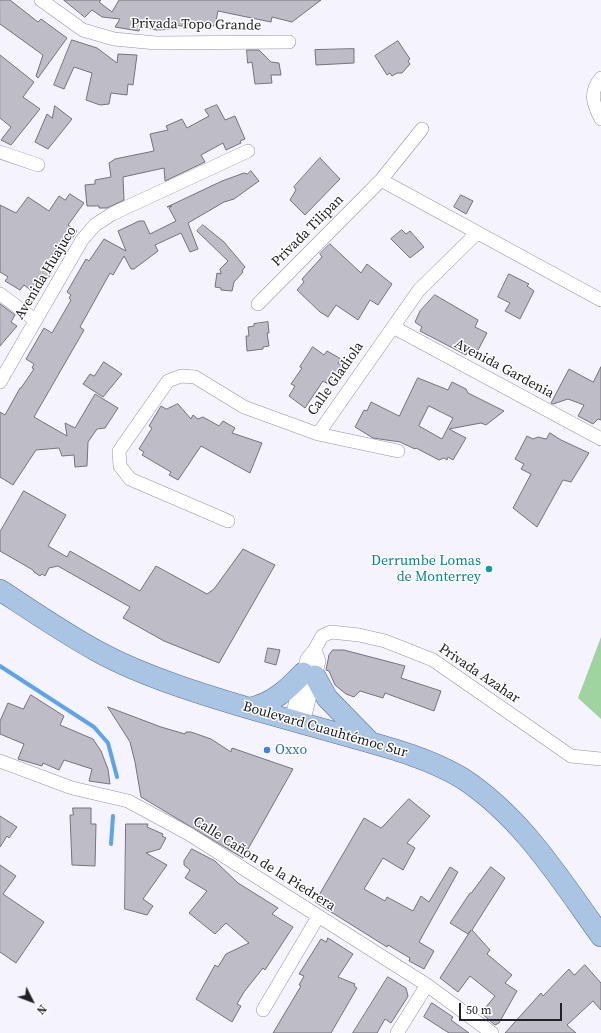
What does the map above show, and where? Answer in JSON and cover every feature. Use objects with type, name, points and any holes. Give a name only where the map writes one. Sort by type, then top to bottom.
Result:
[{"type":"main road","name":"Boulevard Cuauhtémoc Sur","points":[[0,590],[69,634],[117,661],[193,690],[297,722],[370,742],[426,760],[447,770],[464,780],[498,807],[522,830],[550,863],[601,936]]},
{"type":"main road","points":[[250,708],[262,705],[275,698],[309,674],[326,698],[370,742]]},
{"type":"street","name":"Privada Topo Grande","points":[[40,0],[84,30],[114,39],[156,43],[289,42]]},
{"type":"street","points":[[601,78],[595,85],[592,96],[594,107],[601,119]]},
{"type":"street","name":"Privada Tilipan","points":[[258,304],[381,180],[422,129]]},
{"type":"street","name":"Avenida Huajuco","points":[[0,382],[82,240],[96,225],[112,214],[248,151]]},
{"type":"street","points":[[0,152],[38,165]]},
{"type":"street","points":[[381,180],[601,300]]},
{"type":"street","name":"Calle Gladiola","points":[[228,521],[130,479],[120,466],[119,451],[168,381],[181,376],[195,377],[244,407],[318,434],[419,290],[477,233]]},
{"type":"street","points":[[0,294],[35,320]]},
{"type":"street","name":"Avenida Gardenia","points":[[392,327],[601,439]]},
{"type":"street","points":[[318,434],[398,451]]},
{"type":"street","name":"Privada Azahar","points":[[297,722],[309,674],[319,662],[315,649],[322,636],[331,632],[359,635],[385,641],[433,660],[570,756],[601,759]]},
{"type":"street","name":"Calle Cañon de la Piedrera","points":[[0,761],[72,788],[128,802],[188,834],[427,985],[492,1033]]},
{"type":"street","points":[[263,1010],[318,916]]},
{"type":"street","points":[[397,1033],[427,985]]},
{"type":"green space","points":[[601,637],[601,719],[578,698]]},
{"type":"building","points":[[0,0],[10,0],[38,22],[41,19],[67,38],[38,78],[36,76],[43,55],[0,24]]},
{"type":"building","points":[[64,0],[101,0],[99,2],[112,12],[119,0],[321,0],[292,22],[272,17],[271,22],[218,11],[215,26],[188,22],[187,27],[175,25],[175,29],[156,30],[140,26],[139,31],[115,27],[120,19],[102,17],[92,10],[85,17]]},
{"type":"building","points":[[72,40],[97,48],[117,63],[118,54],[137,55],[133,85],[128,84],[127,95],[111,93],[109,104],[100,105],[86,100],[92,73],[74,67],[64,89],[54,85]]},
{"type":"building","points":[[398,41],[410,59],[408,61],[410,64],[402,73],[397,73],[392,76],[390,73],[387,75],[375,56]]},
{"type":"building","points":[[354,49],[354,63],[316,65],[315,50]]},
{"type":"building","points":[[247,50],[259,50],[271,62],[279,63],[281,75],[271,75],[272,83],[255,84],[252,62],[248,63]]},
{"type":"building","points":[[0,55],[34,82],[23,97],[40,109],[11,145],[1,140],[11,127],[0,118]]},
{"type":"building","points":[[217,105],[225,120],[235,116],[245,139],[240,141],[241,143],[226,150],[223,143],[201,155],[205,162],[165,181],[164,168],[123,177],[124,200],[107,208],[87,206],[85,185],[95,184],[95,180],[111,177],[109,163],[115,159],[154,151],[150,134],[168,130],[166,126],[182,119],[187,128],[209,116],[205,110]]},
{"type":"building","points":[[55,106],[72,119],[48,149],[35,142],[47,114],[52,118]]},
{"type":"building","points":[[320,158],[340,179],[305,215],[290,200],[296,190],[294,187]]},
{"type":"building","points":[[251,171],[259,181],[234,199],[224,202],[188,223],[198,249],[190,252],[181,233],[155,245],[158,251],[134,269],[131,269],[124,256],[113,275],[110,273],[80,327],[84,330],[34,417],[67,436],[65,423],[75,428],[95,394],[118,408],[105,428],[97,429],[88,442],[87,466],[75,467],[74,455],[62,456],[59,448],[36,450],[13,485],[0,477],[0,412],[5,415],[20,388],[34,369],[32,368],[34,364],[26,359],[44,328],[52,333],[71,300],[69,298],[71,295],[67,292],[86,259],[89,261],[104,239],[126,251],[118,231],[139,221],[144,221],[150,234],[176,221],[169,208],[172,206],[167,207],[222,181],[244,173],[247,174]]},
{"type":"building","points":[[70,194],[84,203],[68,225],[77,231],[63,252],[57,247],[45,267],[52,272],[37,295],[24,285],[20,290],[5,281],[8,277],[0,272],[0,205],[16,213],[28,197],[49,211],[59,196],[65,200]]},
{"type":"building","points":[[461,195],[473,201],[466,214],[454,207]]},
{"type":"building","points":[[203,225],[224,242],[245,267],[242,271],[243,272],[234,282],[232,291],[221,290],[221,288],[215,287],[217,273],[221,274],[220,269],[228,261],[197,231]]},
{"type":"building","points":[[402,230],[406,234],[410,231],[424,247],[410,258],[391,239]]},
{"type":"building","points":[[330,244],[361,273],[367,264],[392,284],[378,305],[370,300],[358,320],[336,305],[328,317],[320,312],[297,290],[304,282],[302,279],[322,257],[320,254]]},
{"type":"building","points":[[509,274],[529,284],[527,286],[534,291],[520,319],[505,311],[510,303],[498,297]]},
{"type":"building","points":[[435,295],[478,320],[475,327],[487,333],[476,354],[469,350],[466,355],[420,331],[422,327],[415,322],[420,311]]},
{"type":"building","points":[[0,304],[15,315],[11,322],[17,326],[0,346]]},
{"type":"building","points":[[268,322],[269,333],[267,333],[269,346],[263,347],[263,349],[247,351],[246,336],[249,336],[248,327],[254,326],[254,324]]},
{"type":"building","points":[[313,347],[324,355],[327,351],[341,359],[338,363],[345,368],[333,387],[323,381],[305,408],[289,396],[295,386],[291,384],[302,368],[300,367]]},
{"type":"building","points":[[104,362],[122,374],[103,397],[83,384],[90,374],[94,376]]},
{"type":"building","points":[[601,367],[601,420],[598,419],[593,424],[578,416],[584,405],[568,399],[553,404],[551,403],[569,369],[593,382]]},
{"type":"building","points":[[418,378],[448,390],[452,382],[466,389],[468,393],[504,411],[486,425],[481,423],[449,429],[466,438],[453,460],[448,457],[447,460],[444,458],[439,460],[416,448],[415,449],[400,442],[373,438],[355,427],[364,410],[367,411],[371,402],[399,416]],"holes":[[[429,406],[453,418],[442,439],[419,426]]]},
{"type":"building","points":[[178,404],[191,419],[193,415],[198,419],[203,417],[219,426],[223,421],[235,428],[232,433],[262,443],[250,473],[201,446],[178,480],[169,475],[171,472],[142,455],[144,452],[139,449],[152,428],[149,426],[161,406],[166,409]]},
{"type":"building","points":[[550,433],[561,440],[589,453],[571,482],[563,480],[537,527],[513,508],[531,474],[521,469],[524,464],[515,459],[527,436],[533,439],[538,437],[546,439]]},
{"type":"building","points":[[24,491],[66,515],[48,546],[67,557],[70,551],[140,591],[156,566],[207,594],[214,589],[243,549],[275,565],[219,663],[164,641],[123,618],[130,607],[58,566],[49,568],[45,576],[42,574],[40,576],[33,570],[0,551],[0,532]]},
{"type":"building","points":[[268,648],[280,650],[276,665],[265,662]]},
{"type":"building","points":[[333,650],[344,650],[405,666],[401,678],[441,691],[434,711],[385,693],[383,698],[360,691],[354,697],[346,694],[335,685],[329,671],[326,670],[329,655]]},
{"type":"building","points":[[31,695],[64,716],[60,725],[93,739],[101,751],[108,769],[110,784],[89,781],[92,769],[64,760],[59,770],[43,763],[42,766],[18,759],[24,744],[0,734],[0,721],[8,703],[23,709]]},
{"type":"building","points":[[108,707],[161,727],[185,734],[186,732],[191,732],[211,739],[231,752],[232,748],[293,769],[243,858],[141,797],[130,742]]},
{"type":"building","points":[[409,799],[430,816],[407,843],[415,848],[403,870],[383,858],[364,889],[385,901],[387,897],[413,911],[421,896],[429,902],[450,867],[458,872],[419,942],[434,951],[424,969],[409,961],[410,958],[388,945],[387,947],[315,902],[364,818],[381,828]]},
{"type":"building","points":[[73,808],[91,808],[91,824],[96,824],[95,866],[72,865],[70,815],[73,815]]},
{"type":"building","points":[[0,816],[17,827],[9,838],[7,836],[0,847]]},
{"type":"building","points":[[126,824],[148,824],[147,827],[163,834],[162,836],[166,838],[160,849],[146,853],[167,865],[143,899],[153,906],[147,915],[125,909]]},
{"type":"building","points":[[192,849],[215,861],[238,883],[278,908],[272,914],[293,927],[265,970],[263,968],[244,992],[237,1004],[241,1006],[232,1022],[196,999],[215,965],[218,967],[226,954],[249,943],[226,923],[215,934],[189,913],[207,891],[185,878],[190,870],[184,865],[184,861]]},
{"type":"building","points":[[0,865],[16,876],[3,894],[44,922],[16,963],[0,952]]},
{"type":"building","points":[[491,867],[505,878],[472,930],[490,950],[487,954],[512,975],[505,983],[517,991],[499,1023],[495,1025],[481,1013],[495,996],[470,976],[458,992],[440,978],[471,930],[468,934],[450,923],[470,893]]},
{"type":"building","points":[[328,938],[353,954],[338,977],[355,984],[354,986],[357,988],[331,1033],[273,1033],[301,986],[299,985],[304,976],[299,974],[321,939],[326,942]]},
{"type":"building","points":[[585,965],[601,983],[601,1010],[593,1001],[567,1025],[576,1033],[505,1033],[541,993],[543,996],[569,969],[574,975]]},
{"type":"building","points":[[388,977],[406,988],[407,998],[391,1023],[385,1019],[377,1033],[353,1033]]},
{"type":"building","points":[[432,1003],[453,1017],[451,1020],[469,1033],[449,1033],[424,1017]]},
{"type":"waterway","points":[[0,666],[94,727],[108,743],[117,777]]},
{"type":"waterway","points":[[111,844],[113,816]]},
{"type":"place","name":"Derrumbe Lomas de Monterrey","points":[[489,569]]},
{"type":"place","name":"Oxxo","points":[[267,750]]}]
